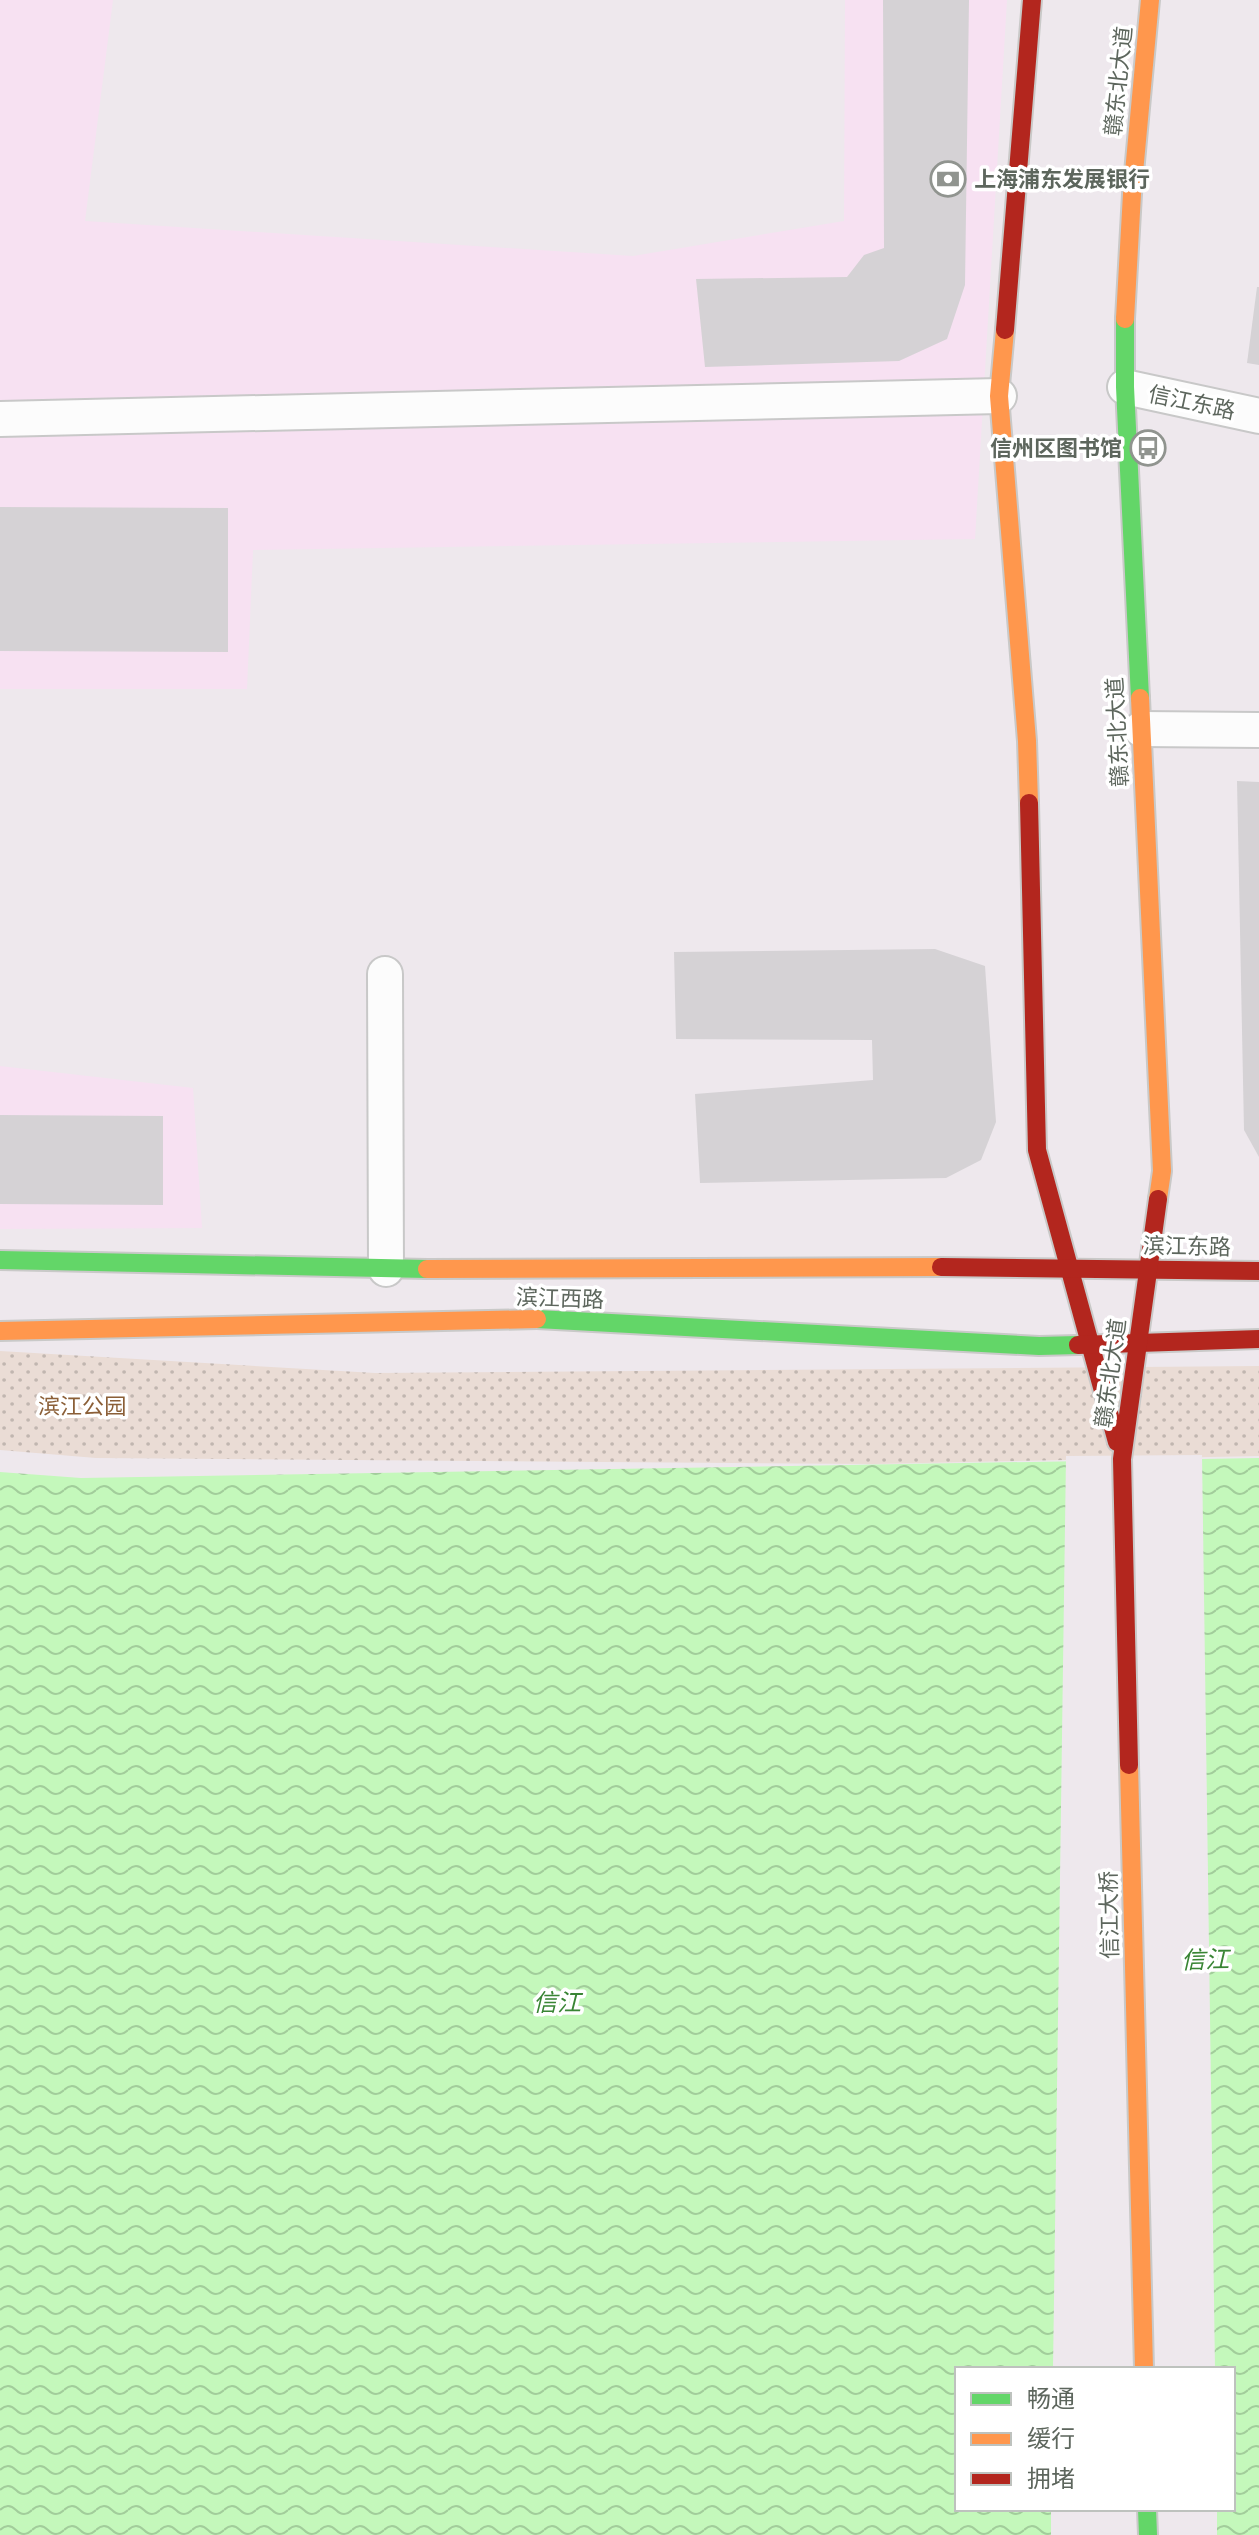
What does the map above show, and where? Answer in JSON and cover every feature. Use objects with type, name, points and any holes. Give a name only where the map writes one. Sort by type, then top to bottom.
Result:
[{"type":"main road","points":[[1032,0],[999,396],[1027,741],[1037,1150],[1122,1459]]},
{"type":"main road","name":"赣东北大道","points":[[1122,1459],[1162,1171],[1123,309],[1136,131],[1150,0]]},
{"type":"main road","name":"滨江西路","points":[[0,1260],[386,1269],[902,1266],[1115,1269]]},
{"type":"main road","name":"滨江东路","points":[[1115,1269],[1259,1271]]},
{"type":"main road","name":"滨江西路","points":[[0,1331],[540,1319],[1039,1346],[1138,1343]]},
{"type":"main road","points":[[1138,1343],[1259,1339]]},
{"type":"main road","name":"信江大桥","points":[[1122,1459],[1144,2367]]},
{"type":"main road","points":[[1147,2511],[1148,2535]]},
{"type":"street","name":"信江东路","points":[[1125,387],[1259,416]]},
{"type":"street","points":[[0,419],[999,396]]},
{"type":"street","points":[[1141,729],[1259,730]]},
{"type":"street","points":[[385,974],[386,1269]]},
{"type":"shaded area","points":[[0,0],[113,0],[85,221],[633,256],[844,221],[845,0],[1007,0],[975,539],[253,550],[247,689],[0,689]]},
{"type":"shaded area","points":[[0,1066],[193,1088],[202,1228],[0,1229]]},
{"type":"green space","name":"滨江公园","points":[[0,1351],[375,1373],[1259,1366],[1259,1456],[875,1464],[96,1458],[0,1450]]},
{"type":"water","name":"信江","points":[[1259,1458],[1259,2535],[0,2535],[0,1472],[81,1478]]},
{"type":"pier","points":[[1202,1455],[1215,2367],[1053,2367],[1066,1456]]},
{"type":"pier","points":[[1051,2511],[1217,2511],[1217,2535],[1051,2535]]},
{"type":"building","points":[[883,0],[969,0],[965,285],[947,339],[899,361],[705,367],[696,279],[847,277],[864,255],[884,248]]},
{"type":"building","points":[[1259,287],[1259,365],[1247,363]]},
{"type":"building","points":[[0,507],[228,508],[228,652],[0,651]]},
{"type":"building","points":[[1237,781],[1259,782],[1259,1157],[1244,1130]]},
{"type":"building","points":[[935,949],[985,966],[996,1122],[981,1160],[946,1178],[700,1183],[695,1094],[873,1080],[872,1040],[676,1039],[674,952]]},
{"type":"building","points":[[0,1115],[163,1116],[163,1205],[0,1204]]},
{"type":"traffic: fast","points":[[1125,319],[1125,387],[1140,698]]},
{"type":"traffic: fast","points":[[0,1260],[427,1269]]},
{"type":"traffic: fast","points":[[537,1319],[1039,1346],[1078,1345]]},
{"type":"traffic: fast","points":[[1147,2511],[1148,2535]]},
{"type":"traffic: slow","points":[[1125,319],[1132,194],[1150,0]]},
{"type":"traffic: slow","points":[[1005,330],[999,396],[1027,741],[1029,803]]},
{"type":"traffic: slow","points":[[1140,698],[1162,1171],[1158,1199]]},
{"type":"traffic: slow","points":[[427,1269],[941,1267]]},
{"type":"traffic: slow","points":[[0,1331],[537,1319]]},
{"type":"traffic: slow","points":[[1129,1765],[1144,2367]]},
{"type":"traffic: jam","points":[[1005,330],[1032,0]]},
{"type":"traffic: jam","points":[[1029,803],[1037,1150],[1117,1442]]},
{"type":"traffic: jam","points":[[1129,1765],[1122,1459],[1158,1199]]},
{"type":"traffic: jam","points":[[941,1267],[1259,1271]]},
{"type":"traffic: jam","points":[[1078,1345],[1259,1339]]},
{"type":"place","name":"上海浦东发展银行","points":[[948,179]]},
{"type":"place","name":"信州区图书馆","points":[[1148,448]]}]
